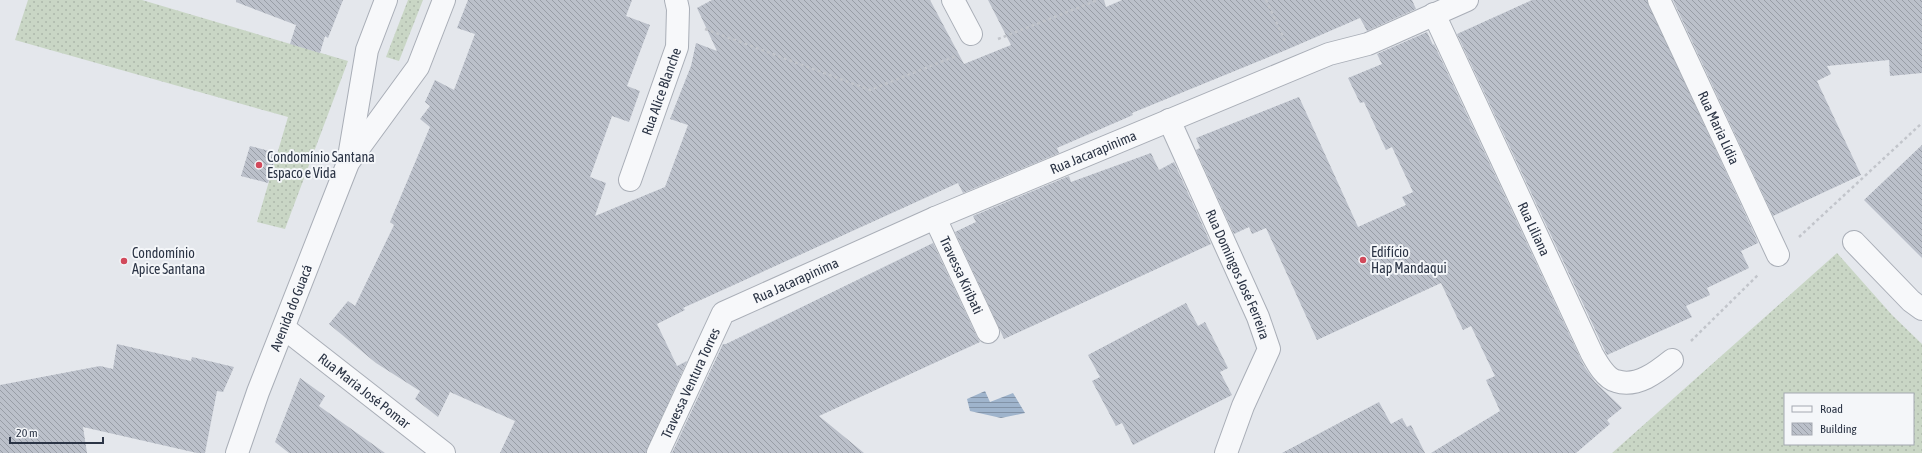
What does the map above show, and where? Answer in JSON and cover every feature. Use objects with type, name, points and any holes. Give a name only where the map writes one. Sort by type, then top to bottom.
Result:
[{"type":"street","name":"Avenida do Guacá","points":[[237,453],[258,392],[348,163],[367,50],[386,0]]},
{"type":"street","name":"Avenida do Guacá","points":[[348,163],[418,67],[444,0]]},
{"type":"street","points":[[953,0],[971,34]]},
{"type":"street","name":"Rua Jacarapinima","points":[[723,312],[935,218],[1296,67],[1329,54],[1368,44],[1467,0]]},
{"type":"street","name":"Rua Maria Lídia","points":[[1659,0],[1778,255]]},
{"type":"street","name":"Rua Alice Blanche","points":[[630,180],[677,47],[677,9]]},
{"type":"street","name":"Rua Liliana","points":[[1434,14],[1592,354],[1602,370],[1616,381],[1634,382],[1653,374],[1672,360]]},
{"type":"street","name":"Rua Domingos José Ferreira","points":[[1169,120],[1258,317],[1269,349],[1243,406],[1226,453]]},
{"type":"street","name":"Travessa Kiribati","points":[[935,218],[988,332]]},
{"type":"street","points":[[1854,242],[1911,301],[1922,309]]},
{"type":"street","name":"Travessa Ventura Torres","points":[[658,453],[723,312]]},
{"type":"street","name":"Rua Maria José Pomar","points":[[284,328],[444,453]]},
{"type":"path","points":[[992,42],[1098,0]]},
{"type":"path","points":[[1266,0],[1296,67]]},
{"type":"path","points":[[677,9],[870,90],[957,56]]},
{"type":"green space","points":[[28,0],[142,0],[348,61],[285,229],[257,222],[288,117],[15,40]]},
{"type":"green space","points":[[408,0],[423,0],[399,61],[386,57]]},
{"type":"green space","points":[[1837,253],[1892,315],[1922,344],[1922,453],[1612,453]]},
{"type":"water","points":[[985,391],[990,402],[1013,393],[1025,413],[1001,418],[970,411],[967,399]]},
{"type":"building","points":[[236,0],[343,0],[328,38],[325,36],[320,53],[290,44],[296,25],[236,2]]},
{"type":"building","points":[[468,0],[632,0],[626,16],[650,25],[627,86],[640,91],[629,122],[612,116],[590,177],[606,183],[595,216],[665,187],[688,125],[670,119],[691,66],[696,43],[717,51],[697,8],[712,0],[930,0],[964,64],[1011,45],[988,0],[1104,0],[1106,7],[1122,0],[1412,0],[1416,9],[1367,31],[1360,18],[1132,113],[1133,115],[1057,148],[1059,153],[963,193],[958,183],[683,308],[685,310],[657,324],[677,366],[687,361],[646,453],[500,453],[515,421],[450,392],[438,417],[415,399],[420,391],[376,363],[329,324],[348,301],[355,306],[394,225],[390,222],[430,127],[420,119],[430,106],[425,102],[435,80],[454,90],[475,34],[457,28]]},
{"type":"building","points":[[1532,0],[1647,0],[1758,243],[1741,251],[1749,268],[1707,288],[1710,295],[1686,306],[1692,317],[1607,355],[1457,34]]},
{"type":"building","points":[[1673,0],[1922,0],[1922,73],[1890,76],[1889,60],[1827,66],[1831,74],[1817,81],[1861,175],[1773,216]]},
{"type":"building","points":[[1427,32],[1433,45],[1434,44],[1584,366],[1595,382],[1622,408],[1607,420],[1610,424],[1576,453],[1431,453],[1500,411],[1486,380],[1495,376],[1471,326],[1463,330],[1441,283],[1317,340],[1266,228],[1252,234],[1249,227],[1234,234],[1196,150],[1200,148],[1196,138],[1299,97],[1358,227],[1406,205],[1402,197],[1413,192],[1392,147],[1386,150],[1364,102],[1360,103],[1348,78],[1382,64],[1377,54]]},
{"type":"building","points":[[1922,145],[1922,258],[1864,200]]},
{"type":"building","name":"Condomínio Santana Espaco e Vida","points":[[250,146],[277,153],[268,183],[241,176]]},
{"type":"building","points":[[1151,153],[1159,170],[1174,162],[1211,244],[1004,339],[955,232],[976,222],[973,216],[1069,176],[1071,182]]},
{"type":"building","points":[[933,243],[980,342],[819,416],[864,453],[672,453],[723,344],[726,344]]},
{"type":"building","points":[[1186,303],[1198,326],[1205,322],[1228,368],[1220,372],[1232,395],[1133,445],[1122,423],[1116,426],[1092,381],[1100,377],[1088,355]]},
{"type":"building","points":[[117,344],[191,361],[192,357],[234,367],[223,392],[217,391],[205,453],[197,453],[83,427],[87,453],[0,453],[0,385],[100,366],[113,369]]},
{"type":"building","points":[[300,378],[325,396],[319,406],[385,453],[289,453],[275,442]]},
{"type":"building","points":[[1379,402],[1391,424],[1402,418],[1407,427],[1411,425],[1425,453],[1282,453]]},
{"type":"place","name":"Condomínio Santana Espaco e Vida","points":[[259,165]]},
{"type":"place","name":"Edifício Hap Mandaqui","points":[[1363,260]]},
{"type":"place","name":"Condomínio Apice Santana","points":[[124,261]]}]
